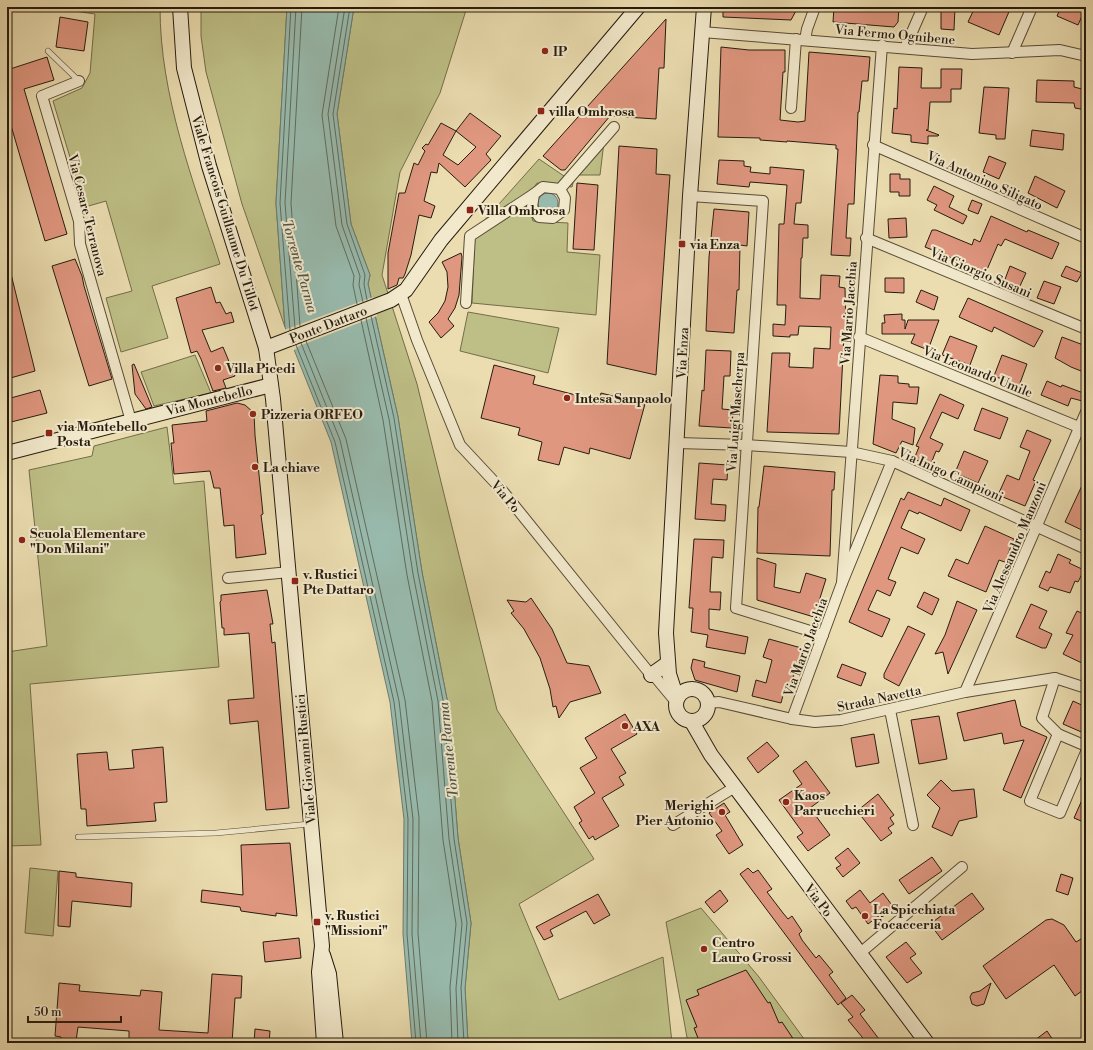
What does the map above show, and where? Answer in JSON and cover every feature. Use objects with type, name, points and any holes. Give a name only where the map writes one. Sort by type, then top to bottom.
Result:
[{"type":"street","name":"Viale Francois Guillaume Du Tillot","points":[[180,7],[184,68],[209,166],[266,348]]},
{"type":"street","points":[[396,297],[441,240],[638,7]]},
{"type":"street","name":"Via Enza","points":[[694,7],[702,32]]},
{"type":"street","name":"Via Enza","points":[[668,668],[666,633],[678,443],[690,196],[704,7]]},
{"type":"street","points":[[791,108],[800,40],[807,29],[815,7]]},
{"type":"street","points":[[905,48],[923,7]]},
{"type":"street","points":[[1012,52],[1032,7]]},
{"type":"street","name":"Via Fermo Ognibene","points":[[702,32],[882,45],[972,54],[1060,50],[1086,56]]},
{"type":"street","name":"Via Mario Jacchia","points":[[842,583],[866,238],[882,45]]},
{"type":"street","name":"Via Cesare Terranova","points":[[79,81],[42,96],[78,221],[80,244],[131,421]]},
{"type":"street","points":[[560,189],[614,127]]},
{"type":"street","name":"Via Antonino Siligato","points":[[873,145],[1086,238]]},
{"type":"street","points":[[466,303],[470,236],[543,187],[560,189]]},
{"type":"street","points":[[534,194],[532,207],[539,217],[553,218],[564,210],[565,198],[560,189]]},
{"type":"street","name":"Via Luigi Mascherpa","points":[[690,196],[763,201],[736,608],[823,635]]},
{"type":"street","name":"Via Giorgio Susani","points":[[866,238],[1086,329]]},
{"type":"street","name":"Ponte Dattaro","points":[[266,348],[396,297]]},
{"type":"street","name":"Via Po","points":[[396,297],[417,340],[460,445],[498,486],[651,675],[656,678],[676,700]]},
{"type":"street","name":"Via Leonardo Umile","points":[[859,337],[1083,428]]},
{"type":"street","name":"Viale Giovanni Rustici","points":[[266,348],[289,572],[322,946],[329,974],[336,1043]]},
{"type":"street","name":"Via Montebello","points":[[7,453],[271,385]]},
{"type":"street","name":"Via Alessandro Manzoni","points":[[965,692],[1037,526],[1083,428],[1086,412]]},
{"type":"street","name":"Via Inigo Campioni","points":[[678,443],[746,445],[851,452],[892,461],[1086,548]]},
{"type":"street","name":"Via Mario Jacchia","points":[[792,719],[842,583],[892,461]]},
{"type":"street","points":[[228,578],[289,572]]},
{"type":"street","points":[[651,675],[668,668],[688,690]]},
{"type":"street","name":"Via Po","points":[[668,668],[679,716],[687,721],[697,720],[711,756],[859,954],[928,1043]]},
{"type":"street","points":[[1055,678],[1042,718],[1058,734],[1086,746]]},
{"type":"street","name":"Strada Navetta","points":[[708,703],[719,702],[792,719],[815,722],[841,720],[965,692],[1055,678],[1086,688]]},
{"type":"street","points":[[676,700],[683,691],[699,690],[706,698],[708,709],[697,720]]},
{"type":"street","points":[[890,710],[913,826]]},
{"type":"street","points":[[1058,734],[1030,801],[1060,813],[1086,752]]},
{"type":"street","points":[[674,825],[735,787]]},
{"type":"street","points":[[859,954],[962,867]]},
{"type":"street","name":"Viale Giovanni Rustici","points":[[322,946],[319,972],[324,1043]]},
{"type":"lane","name":"Via Cesare Terranova","points":[[48,51],[79,81]]},
{"type":"lane","points":[[78,837],[216,833],[311,824]]},
{"type":"green space","points":[[75,7],[160,7],[161,40],[172,105],[189,169],[220,264],[152,286],[168,338],[121,352],[106,298],[132,291],[106,201],[85,207],[53,101],[82,88],[90,73],[95,14],[74,11]]},
{"type":"green space","points":[[201,7],[287,7],[276,203],[285,327],[242,204],[206,72],[201,36]]},
{"type":"green space","points":[[354,7],[467,7],[440,93],[400,172],[382,275],[417,384],[497,710],[594,859],[519,904],[559,1000],[663,957],[672,1043],[468,1043],[465,988],[471,923],[458,838],[447,699],[422,572],[398,417],[368,284],[370,275],[351,224],[337,114]]},
{"type":"green space","points":[[604,142],[600,175],[575,175],[572,187],[537,183],[526,200],[533,221],[568,223],[567,252],[600,255],[596,315],[472,303],[475,231],[539,159],[564,176]]},
{"type":"green space","points":[[468,312],[559,328],[548,373],[460,351]]},
{"type":"green space","points":[[195,355],[211,393],[154,406],[141,372]]},
{"type":"green space","points":[[167,427],[174,484],[204,481],[219,667],[30,684],[41,845],[7,846],[7,652],[47,646],[29,470],[92,456],[94,446]]},
{"type":"green space","points":[[30,868],[58,871],[53,936],[25,933]]},
{"type":"green space","name":"Centro Lauro Grossi","points":[[701,908],[759,977],[807,1043],[688,1043],[666,922]]},
{"type":"water","name":"Torrente Parma","points":[[287,7],[354,7],[337,114],[351,224],[370,275],[368,284],[398,417],[422,572],[447,699],[458,838],[471,923],[465,988],[468,1043],[412,1043],[403,934],[404,819],[390,702],[331,442],[285,327],[276,203]]},
{"type":"water","points":[[548,193],[555,196],[558,203],[555,210],[548,213],[541,210],[538,203],[541,196]]},
{"type":"pier","points":[[373,297],[377,316],[299,346],[292,352],[284,330]]},
{"type":"building","points":[[723,7],[798,7],[791,20],[723,17]]},
{"type":"building","points":[[834,7],[899,7],[898,22],[894,27],[833,22]]},
{"type":"building","points":[[941,7],[955,7],[954,30],[941,29]]},
{"type":"building","points":[[975,7],[981,10],[982,7],[1011,7],[999,35],[968,22]]},
{"type":"building","points":[[1061,7],[1086,7],[1078,25],[1057,16]]},
{"type":"building","points":[[60,17],[88,22],[84,51],[56,47]]},
{"type":"building","points":[[666,19],[664,68],[659,68],[656,119],[610,116],[565,170],[561,170],[543,156]]},
{"type":"building","points":[[721,47],[749,50],[785,50],[785,72],[783,72],[780,120],[798,122],[805,121],[809,52],[870,57],[868,81],[862,81],[858,112],[854,204],[848,204],[846,238],[851,238],[850,256],[831,255],[838,149],[836,149],[836,145],[760,140],[760,138],[718,137]]},
{"type":"building","points":[[47,57],[54,80],[24,89],[67,234],[45,241],[7,112],[7,70]]},
{"type":"building","points":[[899,67],[922,68],[921,88],[941,88],[941,69],[962,69],[961,89],[951,89],[951,102],[930,102],[928,130],[926,130],[939,135],[928,136],[928,144],[911,142],[911,135],[892,133],[894,108],[897,109]]},
{"type":"building","points":[[1037,80],[1074,81],[1074,87],[1086,90],[1086,110],[1075,108],[1074,103],[1036,102]]},
{"type":"building","points":[[984,87],[1009,88],[1005,139],[996,139],[996,135],[979,133]]},
{"type":"building","points":[[470,113],[501,136],[486,154],[491,160],[465,187],[439,163],[437,173],[431,172],[424,201],[435,206],[431,218],[419,215],[411,255],[405,274],[403,278],[399,278],[397,285],[388,289],[388,253],[399,193],[405,193],[414,163],[418,165],[425,151],[422,148],[426,144],[428,145],[441,123],[456,131]],"holes":[[[456,131],[476,147],[458,165],[443,155]]]},
{"type":"building","points":[[1032,130],[1064,134],[1063,150],[1030,146]]},
{"type":"building","points":[[619,146],[657,149],[656,174],[670,175],[656,375],[607,364]]},
{"type":"building","points":[[989,156],[1006,163],[999,179],[983,172]]},
{"type":"building","points":[[719,160],[744,161],[744,166],[751,167],[750,172],[770,174],[770,167],[804,170],[801,203],[796,203],[794,224],[808,225],[808,238],[803,238],[800,298],[820,299],[821,275],[840,276],[839,287],[845,288],[846,335],[844,335],[839,434],[767,432],[772,353],[790,353],[789,367],[813,368],[814,348],[830,349],[831,327],[799,326],[798,335],[790,335],[790,337],[773,336],[773,324],[785,325],[786,305],[777,305],[779,224],[784,224],[787,185],[750,182],[749,187],[717,184]]},
{"type":"building","points":[[890,174],[900,174],[900,179],[910,179],[910,196],[899,196],[899,192],[890,192]]},
{"type":"building","points":[[1035,176],[1065,191],[1057,208],[1028,193]]},
{"type":"building","points":[[577,183],[598,185],[594,250],[573,249]]},
{"type":"building","points":[[934,186],[954,196],[949,207],[967,216],[963,224],[934,210],[937,205],[927,200]]},
{"type":"building","points":[[972,200],[982,204],[978,214],[968,210]]},
{"type":"building","points":[[714,209],[749,212],[747,246],[740,245],[739,290],[737,290],[734,333],[706,331],[709,257]]},
{"type":"building","points":[[991,216],[1027,232],[1028,230],[1059,243],[1052,259],[1005,239],[1001,246],[998,244],[986,272],[925,247],[932,230],[936,230],[972,245],[974,239],[980,242]]},
{"type":"building","points":[[906,218],[907,237],[889,238],[888,219]]},
{"type":"building","points":[[461,253],[459,295],[455,308],[448,319],[454,326],[441,338],[429,322],[438,313],[445,301],[448,287],[447,272],[442,262]]},
{"type":"building","points":[[75,259],[82,276],[112,379],[89,386],[52,266]]},
{"type":"building","points":[[1010,266],[1026,273],[1019,288],[1004,282]]},
{"type":"building","points":[[1066,266],[1082,273],[1077,282],[1061,276]]},
{"type":"building","points":[[7,274],[11,274],[35,371],[7,379]]},
{"type":"building","points":[[885,278],[904,278],[904,293],[885,292]]},
{"type":"building","points":[[1044,281],[1061,287],[1054,304],[1037,298]]},
{"type":"building","points":[[211,287],[216,303],[220,302],[226,314],[231,312],[234,322],[202,330],[211,352],[223,347],[235,376],[223,380],[226,388],[213,391],[197,351],[191,353],[176,298]]},
{"type":"building","points":[[921,290],[938,297],[934,310],[916,302]]},
{"type":"building","points":[[968,298],[1043,331],[1034,347],[994,327],[992,332],[959,317]]},
{"type":"building","points":[[902,314],[902,320],[905,320],[905,329],[908,320],[939,320],[928,350],[911,343],[915,334],[882,334],[882,323],[885,323],[884,315]]},
{"type":"building","points":[[950,336],[977,346],[970,365],[942,355]]},
{"type":"building","points":[[1062,337],[1086,346],[1086,373],[1055,358]]},
{"type":"building","points":[[706,350],[731,351],[730,376],[724,376],[722,409],[733,410],[732,428],[699,426],[702,390],[704,391]]},
{"type":"building","points":[[1002,355],[1027,364],[1019,386],[994,376]]},
{"type":"building","points":[[134,364],[152,407],[146,409],[135,394],[132,365]]},
{"type":"building","points":[[494,365],[535,376],[533,384],[599,401],[601,393],[645,404],[630,459],[590,448],[589,454],[564,447],[559,465],[538,460],[542,442],[518,435],[520,428],[481,418]]},
{"type":"building","points":[[880,375],[898,376],[898,383],[909,384],[909,387],[919,387],[917,404],[893,402],[892,419],[915,428],[913,445],[902,441],[896,453],[873,444]]},
{"type":"building","points":[[1047,381],[1061,387],[1062,385],[1086,394],[1086,402],[1071,398],[1068,406],[1041,395]]},
{"type":"building","points":[[40,390],[47,413],[7,423],[7,399]]},
{"type":"building","points":[[940,394],[964,405],[958,419],[942,412],[930,438],[943,444],[939,452],[936,451],[930,466],[914,459],[919,447],[916,446]]},
{"type":"building","points":[[237,403],[245,405],[254,413],[263,514],[261,515],[266,554],[236,558],[234,525],[224,526],[220,488],[214,488],[210,471],[174,474],[171,443],[174,443],[172,425],[207,421],[206,411]]},
{"type":"building","points":[[982,408],[1008,418],[1000,439],[974,430]]},
{"type":"building","points":[[1027,430],[1051,440],[1033,480],[1036,481],[1025,506],[998,495],[1007,475],[1019,480],[1030,451],[1020,447]]},
{"type":"building","points":[[964,451],[988,461],[978,483],[955,473]]},
{"type":"building","points":[[699,463],[728,465],[727,480],[713,479],[711,504],[726,505],[725,521],[695,519]]},
{"type":"building","points":[[764,466],[835,472],[834,490],[832,490],[830,556],[757,553],[758,507]]},
{"type":"building","points":[[1086,477],[1086,532],[1065,522]]},
{"type":"building","points":[[908,492],[941,506],[944,498],[970,510],[961,531],[919,512],[918,514],[909,510],[901,528],[925,539],[918,554],[901,547],[888,579],[896,582],[890,596],[877,590],[868,610],[890,619],[882,637],[849,622],[901,498],[904,500]]},
{"type":"building","points":[[985,526],[1014,539],[1008,554],[1016,557],[1013,565],[999,560],[986,592],[948,576],[956,559],[968,564]]},
{"type":"building","points":[[694,539],[724,540],[723,558],[712,557],[710,592],[721,592],[720,610],[709,609],[709,629],[748,637],[745,654],[706,647],[708,635],[691,632],[693,608],[689,608]]},
{"type":"building","points":[[1058,554],[1071,560],[1069,563],[1084,570],[1078,582],[1075,581],[1070,593],[1050,587],[1048,591],[1039,587],[1046,571],[1050,573]]},
{"type":"building","points":[[757,558],[776,564],[774,587],[800,593],[806,573],[826,579],[814,617],[757,600]]},
{"type":"building","points":[[267,590],[273,624],[270,624],[272,643],[275,642],[289,808],[266,810],[258,721],[230,724],[228,700],[254,698],[249,633],[224,635],[220,602],[221,595]]},
{"type":"building","points":[[924,592],[939,599],[932,615],[917,607]]},
{"type":"building","points":[[531,598],[552,629],[567,663],[589,666],[601,693],[570,702],[559,718],[556,706],[553,707],[550,689],[540,658],[524,629],[511,613],[514,611],[507,600],[526,602]]},
{"type":"building","points":[[957,601],[977,610],[948,674],[943,652],[935,654],[945,635]]},
{"type":"building","points":[[1031,604],[1047,611],[1039,628],[1052,634],[1046,648],[1042,648],[1016,637]]},
{"type":"building","points":[[1077,611],[1086,615],[1086,665],[1063,654],[1073,635],[1066,633]]},
{"type":"building","points":[[908,626],[925,634],[899,686],[884,678],[884,674]]},
{"type":"building","points":[[769,639],[805,649],[801,663],[798,662],[790,687],[785,688],[781,703],[752,696],[756,680],[766,683],[772,660],[763,657]]},
{"type":"building","points":[[693,659],[705,662],[704,667],[740,676],[737,692],[695,680],[691,668]]},
{"type":"building","points":[[842,664],[866,673],[861,686],[837,677]]},
{"type":"building","points":[[1015,700],[1021,726],[1047,737],[1021,798],[1003,790],[1024,740],[1004,744],[1002,733],[964,741],[957,713]]},
{"type":"building","points":[[1073,701],[1086,707],[1086,734],[1063,724]]},
{"type":"building","points":[[625,714],[637,734],[611,749],[626,773],[619,777],[624,785],[602,798],[619,826],[595,840],[593,836],[589,839],[579,823],[582,821],[574,807],[595,793],[580,768],[597,758],[585,738]]},
{"type":"building","points":[[939,716],[947,759],[919,764],[911,720]]},
{"type":"building","points":[[874,734],[879,763],[856,767],[851,738]]},
{"type":"building","points":[[767,742],[779,756],[758,773],[747,758]]},
{"type":"building","points":[[163,747],[167,802],[154,803],[156,821],[87,826],[86,809],[81,809],[77,754],[107,752],[109,770],[134,768],[132,750]]},
{"type":"building","points":[[806,761],[830,793],[810,808],[830,835],[808,851],[797,837],[803,833],[779,800],[802,784],[793,771]]},
{"type":"building","points":[[941,780],[952,791],[974,789],[977,817],[959,821],[952,836],[932,827],[940,808],[927,795]]},
{"type":"building","points":[[1086,791],[1086,823],[1074,818]]},
{"type":"building","points":[[878,794],[894,815],[890,818],[894,824],[888,828],[892,833],[881,841],[857,811]]},
{"type":"building","points":[[724,803],[730,812],[725,815],[743,845],[729,854],[716,835],[722,831],[709,813]]},
{"type":"building","points":[[290,843],[297,916],[276,913],[276,916],[241,911],[240,907],[201,902],[202,890],[243,895],[241,845]]},
{"type":"building","points":[[848,848],[860,863],[843,877],[836,868],[841,865],[835,858]]},
{"type":"building","points":[[932,857],[942,871],[909,894],[899,880]]},
{"type":"building","points":[[748,868],[753,873],[758,870],[772,889],[767,892],[788,919],[792,916],[802,931],[799,934],[802,940],[816,958],[819,955],[833,972],[829,975],[846,998],[838,1005],[740,874]]},
{"type":"building","points":[[59,871],[76,873],[76,877],[132,883],[131,907],[72,901],[70,927],[58,926]]},
{"type":"building","points":[[1061,874],[1073,878],[1068,895],[1056,891]]},
{"type":"building","points":[[720,890],[728,901],[714,913],[705,902]]},
{"type":"building","points":[[860,890],[870,903],[883,893],[894,908],[882,917],[880,915],[868,924],[856,907],[852,909],[846,901]]},
{"type":"building","points":[[972,893],[984,909],[942,940],[930,924]]},
{"type":"building","points":[[598,894],[610,915],[594,924],[586,911],[550,930],[553,936],[544,940],[536,927]]},
{"type":"building","points":[[1052,919],[1064,925],[1076,942],[1086,936],[1086,988],[1075,996],[1054,965],[1006,999],[983,966],[1046,920]]},
{"type":"building","points":[[299,938],[301,958],[265,962],[263,942]]},
{"type":"building","points":[[906,942],[916,954],[910,958],[922,973],[907,983],[886,957]]},
{"type":"building","points":[[746,970],[768,1003],[770,1002],[779,1023],[782,1022],[796,1043],[700,1043],[694,1028],[697,1027],[686,1000],[699,995],[697,990]]},
{"type":"building","points":[[212,974],[242,976],[241,998],[235,998],[232,1043],[129,1043],[129,1031],[78,1027],[76,1041],[61,1040],[61,1037],[55,1036],[59,983],[80,985],[79,991],[140,996],[141,990],[162,992],[159,1030],[208,1033]]},
{"type":"building","points":[[991,983],[984,1004],[977,1006],[972,1004],[970,997],[972,993],[980,991]]},
{"type":"building","points":[[852,995],[865,1010],[860,1014],[882,1043],[867,1043],[848,1020],[853,1017],[841,1003]]},
{"type":"building","points":[[255,1029],[270,1031],[269,1043],[254,1043]]},
{"type":"building","points":[[1047,1031],[1055,1043],[1031,1043]]},
{"type":"place","name":"IP","points":[[545,51]]},
{"type":"place","name":"villa Ombrosa","points":[[541,111]]},
{"type":"place","name":"Villa Ombrosa","points":[[470,210]]},
{"type":"place","name":"via Enza","points":[[682,244]]},
{"type":"place","name":"Villa Picedi","points":[[218,368]]},
{"type":"place","name":"Intesa Sanpaolo","points":[[567,398]]},
{"type":"place","name":"Pizzeria ORFEO","points":[[253,414]]},
{"type":"place","name":"via Montebello Posta","points":[[49,433]]},
{"type":"place","name":"La chiave","points":[[255,467]]},
{"type":"place","name":"Scuola Elementare \"Don Milani\"","points":[[22,540]]},
{"type":"place","name":"v. Rustici Pte Dattaro","points":[[295,581]]},
{"type":"place","name":"AXA","points":[[625,726]]},
{"type":"place","name":"Kaos Parrucchieri","points":[[786,802]]},
{"type":"place","name":"Merighi Pier Antonio","points":[[722,812]]},
{"type":"place","name":"La Spicchiata Focacceria","points":[[865,916]]},
{"type":"place","name":"v. Rustici \"Missioni\"","points":[[317,922]]},
{"type":"place","name":"Centro Lauro Grossi","points":[[704,949]]}]
